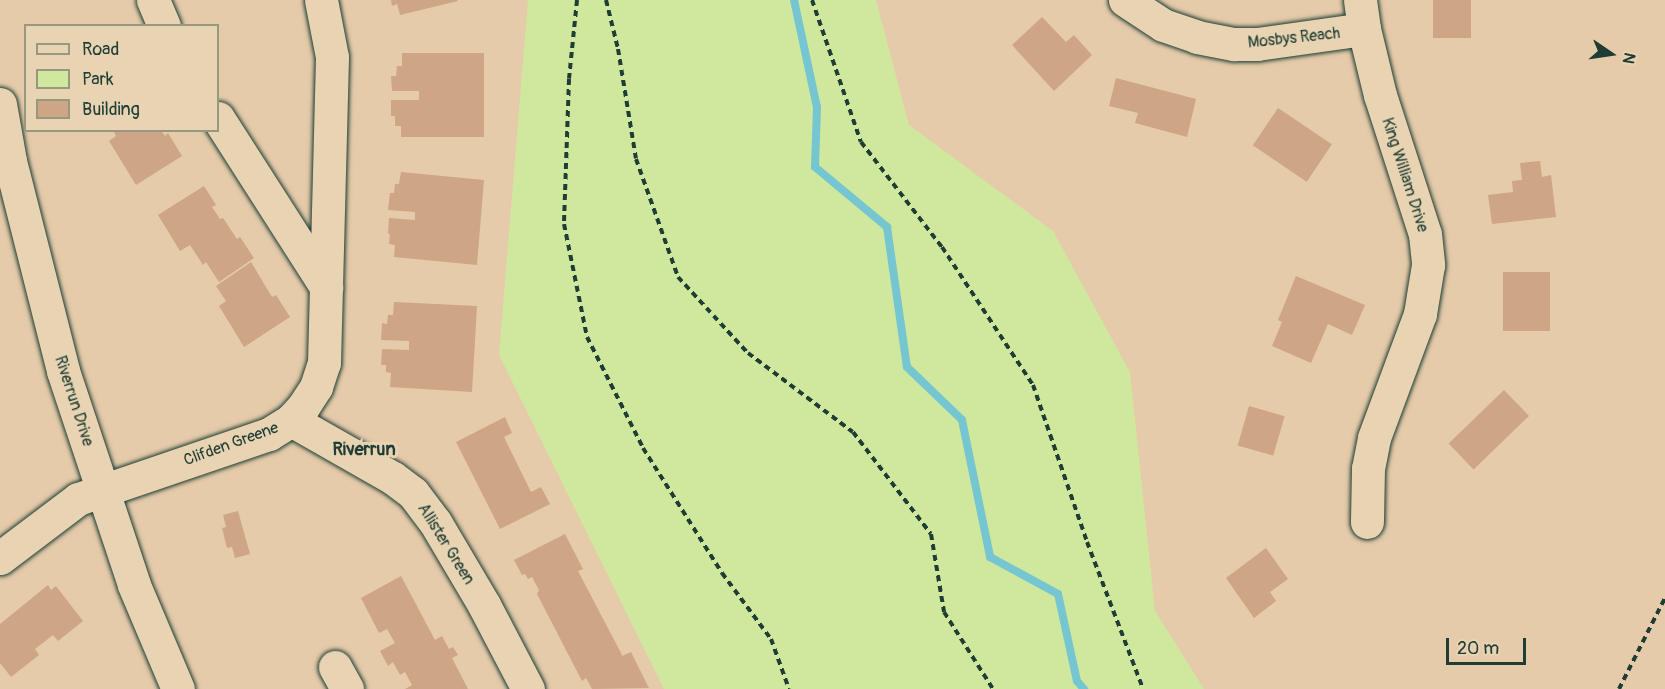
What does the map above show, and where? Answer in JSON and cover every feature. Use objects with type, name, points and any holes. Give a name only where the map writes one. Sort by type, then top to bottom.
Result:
[{"type":"street","points":[[153,0],[163,24]]},
{"type":"street","name":"Clifden Greene","points":[[0,558],[78,498],[102,488],[269,434],[291,420],[303,408],[316,387],[324,363],[332,57],[321,0]]},
{"type":"street","name":"Mosbys Reach","points":[[1125,0],[1163,25],[1197,38],[1234,44],[1322,36],[1362,15]]},
{"type":"street","name":"King William Drive","points":[[1362,15],[1380,95],[1425,234],[1428,265],[1420,314],[1374,438],[1368,468],[1367,522]]},
{"type":"street","name":"Riverrun Drive","points":[[0,104],[10,161],[63,371],[134,585],[178,689]]},
{"type":"street","points":[[219,120],[326,287]]},
{"type":"street","name":"Allister Green","points":[[291,420],[393,478],[413,494],[435,522],[484,605],[528,689]]},
{"type":"path","points":[[577,0],[569,79],[564,224],[586,337],[643,448],[722,573],[771,639],[789,689]]},
{"type":"path","points":[[606,0],[618,49],[636,159],[678,277],[748,353],[853,432],[931,534],[944,612],[993,689]]},
{"type":"path","points":[[812,0],[861,142],[942,247],[1033,385],[1087,542],[1143,689]]},
{"type":"path","points":[[1619,689],[1665,598]]},
{"type":"green space","points":[[528,0],[876,0],[909,125],[1053,231],[1130,372],[1155,611],[1204,689],[664,689],[499,355]]},
{"type":"building","points":[[391,0],[458,1],[400,15],[397,4],[392,6]]},
{"type":"building","points":[[1433,0],[1471,0],[1471,38],[1433,38]]},
{"type":"building","points":[[1042,17],[1066,42],[1074,35],[1092,55],[1054,91],[1012,45]]},
{"type":"building","points":[[402,53],[484,53],[484,137],[401,137],[401,126],[395,126],[395,116],[391,116],[391,100],[419,100],[419,91],[392,91],[391,76],[396,76],[397,66],[402,66]]},
{"type":"building","points":[[1116,78],[1196,99],[1187,137],[1135,123],[1138,113],[1109,106]]},
{"type":"building","points":[[1278,108],[1332,144],[1307,182],[1253,145]]},
{"type":"building","points":[[114,132],[162,132],[165,136],[168,133],[182,156],[136,185],[109,141],[116,136]]},
{"type":"building","points":[[1540,161],[1542,177],[1551,175],[1556,217],[1492,224],[1488,195],[1513,192],[1512,181],[1522,180],[1520,163]]},
{"type":"building","points":[[401,172],[484,180],[477,265],[394,257],[395,245],[389,244],[389,218],[415,220],[415,212],[388,210],[390,193],[394,193],[395,184],[399,184]]},
{"type":"building","points":[[204,186],[216,205],[212,207],[220,219],[223,218],[237,239],[240,237],[254,258],[219,282],[206,262],[203,265],[190,245],[180,251],[158,215]]},
{"type":"building","points":[[251,262],[272,297],[276,295],[290,317],[244,347],[219,306],[226,301],[216,286]]},
{"type":"building","points":[[1503,272],[1550,272],[1550,331],[1503,331]]},
{"type":"building","points":[[1296,276],[1365,305],[1352,335],[1328,324],[1311,363],[1272,346],[1282,322],[1278,320]]},
{"type":"building","points":[[394,302],[477,306],[472,392],[390,387],[391,373],[386,372],[386,365],[381,365],[382,349],[409,350],[409,341],[381,340],[382,323],[387,324],[388,315],[393,315]]},
{"type":"building","points":[[1504,390],[1529,416],[1474,469],[1449,443]]},
{"type":"building","points":[[1249,406],[1285,416],[1273,456],[1238,445]]},
{"type":"building","points":[[505,417],[512,433],[504,437],[531,492],[541,487],[550,504],[500,529],[456,442]]},
{"type":"building","points":[[238,511],[250,554],[235,558],[232,547],[227,548],[222,528],[226,527],[223,515]]},
{"type":"building","points":[[565,534],[583,569],[578,571],[622,656],[631,652],[649,688],[592,689],[586,678],[582,681],[537,594],[539,590],[532,577],[528,579],[525,574],[522,575],[514,560]]},
{"type":"building","points":[[1266,548],[1288,579],[1270,592],[1276,601],[1254,618],[1226,578]]},
{"type":"building","points":[[401,576],[435,640],[442,636],[449,649],[453,647],[458,655],[452,658],[468,689],[405,689],[412,685],[405,672],[400,675],[393,662],[388,666],[380,651],[395,643],[387,629],[379,633],[361,598]]},
{"type":"building","points":[[48,585],[51,590],[56,586],[83,621],[58,641],[53,635],[35,649],[39,655],[11,677],[0,663],[0,624]]},
{"type":"waterway","points":[[794,0],[817,107],[815,167],[887,227],[907,367],[962,420],[990,557],[1058,594],[1077,681],[1084,689]]},
{"type":"district","name":"Riverrun","points":[[364,450]]}]
